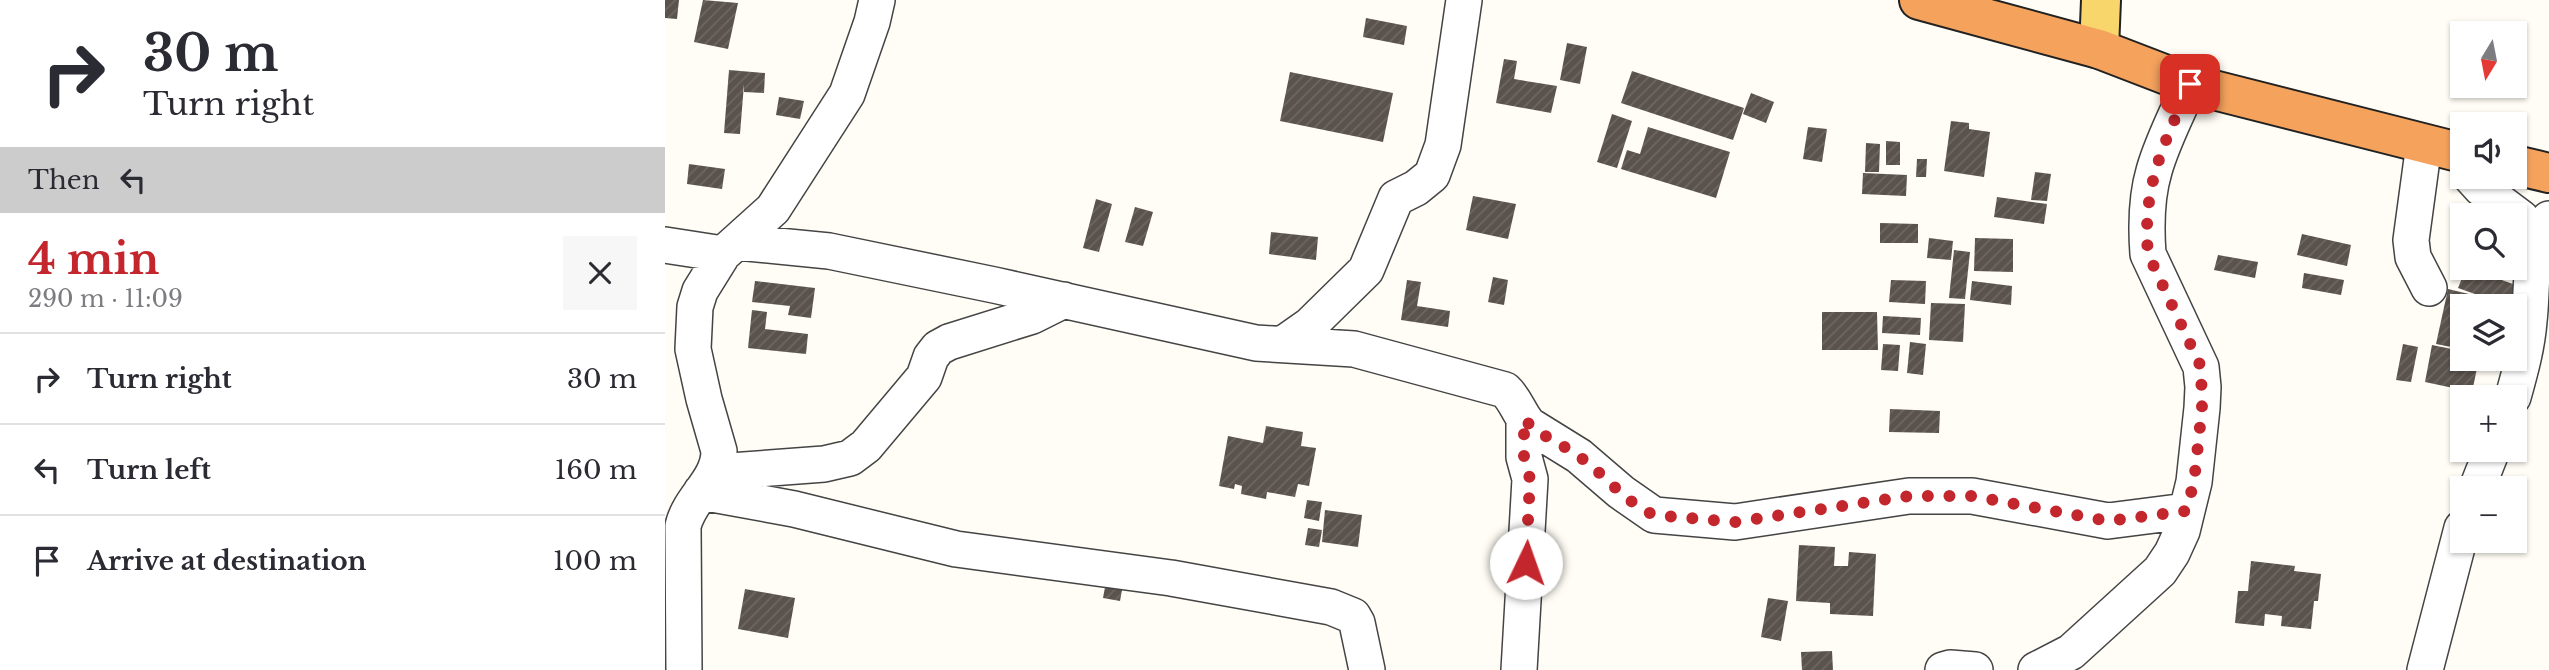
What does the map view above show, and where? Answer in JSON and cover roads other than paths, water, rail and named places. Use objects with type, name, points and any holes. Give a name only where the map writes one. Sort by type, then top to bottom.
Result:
[{"type":"highway","points":[[1919,0],[2099,49],[2190,84],[2450,157]]},
{"type":"highway","points":[[2527,168],[2549,173]]},
{"type":"main road","points":[[2099,49],[2101,0]]},
{"type":"street","points":[[684,670],[683,526],[693,493],[719,451],[693,349],[697,300],[730,248],[773,209],[847,94],[877,0]]},
{"type":"street","points":[[1283,344],[1310,326],[1366,271],[1396,198],[1416,188],[1431,175],[1443,145],[1464,0]]},
{"type":"street","points":[[2036,670],[2071,652],[2160,570],[2182,531],[2194,482],[2202,408],[2201,367],[2148,254],[2147,235],[2154,169],[2190,84]]},
{"type":"street","points":[[2429,288],[2413,257],[2411,240],[2450,166]]},
{"type":"street","points":[[2482,189],[2521,218],[2544,228],[2534,254],[2529,323],[2516,385]]},
{"type":"street","points":[[665,245],[829,251],[1256,342],[1355,349],[1505,390],[1516,400],[1524,419],[1524,457],[1530,479],[1519,670]]},
{"type":"street","points":[[693,493],[850,458],[866,446],[925,377],[931,357],[938,348],[1032,316],[1064,300]]},
{"type":"street","points":[[1524,419],[1545,436],[1580,456],[1621,492],[1654,515],[1735,522],[1909,496],[1972,496],[2108,521],[2186,511]]},
{"type":"street","points":[[693,493],[794,509],[956,550],[1171,578],[1331,607],[1353,616],[1367,670]]},
{"type":"street","points":[[2425,670],[2455,553]]},
{"type":"street","points":[[1943,670],[1975,670]]}]
